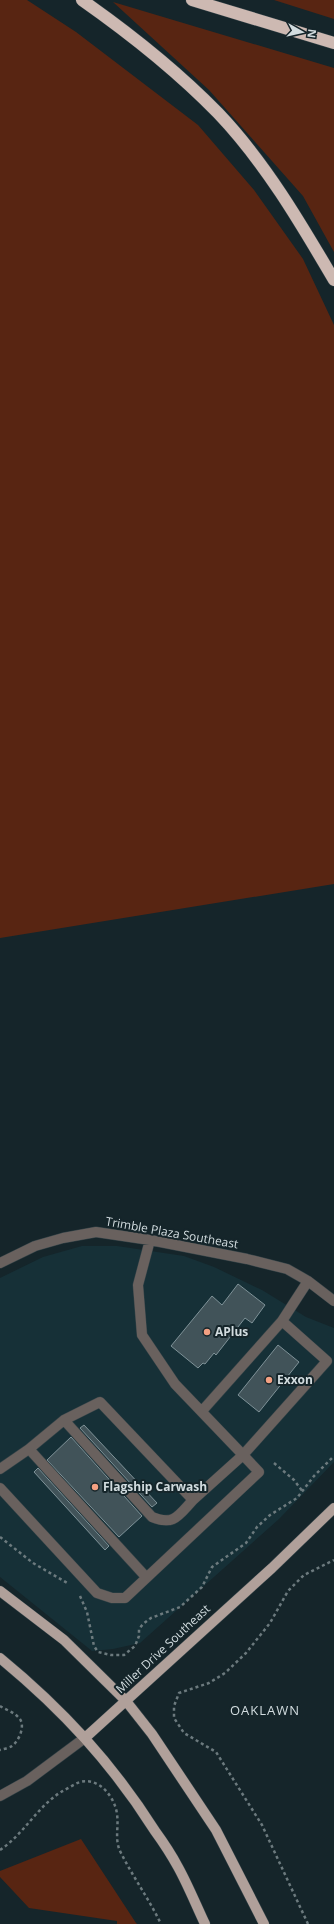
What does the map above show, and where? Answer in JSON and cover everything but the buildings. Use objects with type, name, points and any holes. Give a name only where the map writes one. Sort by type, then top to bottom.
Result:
[{"type":"highway","points":[[82,0],[108,18],[170,69],[218,113],[258,162],[305,231],[334,280]]},
{"type":"highway","points":[[192,0],[334,43]]},
{"type":"main road","name":"Miller Drive Southeast","points":[[86,1737],[272,1568],[334,1508]]},
{"type":"main road","points":[[0,1591],[64,1640],[126,1702],[152,1734],[216,1830],[264,1924]]},
{"type":"main road","points":[[0,1658],[38,1690],[86,1737],[115,1773],[150,1823],[177,1866],[205,1924]]},
{"type":"street","name":"Trimble Plaza Southeast","points":[[0,1263],[35,1246],[63,1238],[96,1232],[150,1240],[247,1259],[287,1269],[308,1281],[334,1301]]},
{"type":"street","points":[[0,1488],[97,1593],[112,1598],[125,1598],[259,1472],[175,1384],[142,1335],[138,1285],[150,1240]]},
{"type":"street","points":[[202,1411],[282,1321],[308,1281]]},
{"type":"street","points":[[64,1420],[152,1517],[163,1522],[174,1520],[193,1500],[243,1455],[327,1361],[282,1321]]},
{"type":"street","points":[[0,1469],[29,1449],[64,1420],[100,1402],[193,1500]]},
{"type":"street","points":[[29,1449],[146,1577]]},
{"type":"street","name":"Miller Drive Southeast","points":[[0,1796],[28,1781],[86,1737]]},
{"type":"path","points":[[76,1590],[87,1612],[94,1646],[98,1652],[111,1655],[124,1655],[135,1646],[139,1636],[139,1629],[143,1624],[151,1618],[180,1607],[202,1587],[212,1567],[246,1544],[257,1527],[297,1498],[314,1476],[334,1456]]},
{"type":"path","points":[[274,1463],[294,1480],[303,1492]]},
{"type":"path","points":[[0,1537],[33,1563],[72,1586]]},
{"type":"path","points":[[308,1924],[262,1825],[237,1784],[216,1752],[184,1733],[174,1718],[174,1706],[179,1693],[190,1688],[209,1683],[225,1673],[246,1653],[270,1623],[288,1591],[304,1575],[334,1560]]},
{"type":"path","points":[[0,1706],[17,1716],[21,1720],[22,1728],[19,1737],[12,1746],[0,1750]]},
{"type":"path","points":[[0,1850],[21,1833],[46,1804],[61,1792],[81,1782],[100,1786],[113,1799],[118,1816],[116,1834],[121,1852],[151,1902],[161,1924]]},
{"type":"shaded area","points":[[0,0],[27,0],[76,32],[198,125],[254,190],[303,259],[334,325],[334,884],[0,938]]},
{"type":"shaded area","points":[[274,0],[334,0],[334,19]]},
{"type":"shaded area","points":[[113,2],[334,68],[334,252],[303,196],[209,90]]},
{"type":"shaded area","points":[[82,1246],[117,1246],[184,1256],[214,1267],[262,1290],[306,1317],[334,1328],[334,1462],[279,1519],[140,1643],[113,1649],[92,1651],[0,1577],[0,1278],[43,1257]]},
{"type":"shaded area","points":[[81,1839],[137,1924],[117,1924],[117,1921],[29,1908],[0,1877],[0,1871]]},
{"type":"place","name":"APlus","points":[[207,1332]]},
{"type":"place","name":"Exxon","points":[[269,1380]]},
{"type":"place","name":"Flagship Carwash","points":[[95,1487]]},
{"type":"district","name":"OAKLAWN","points":[[265,1710]]}]
